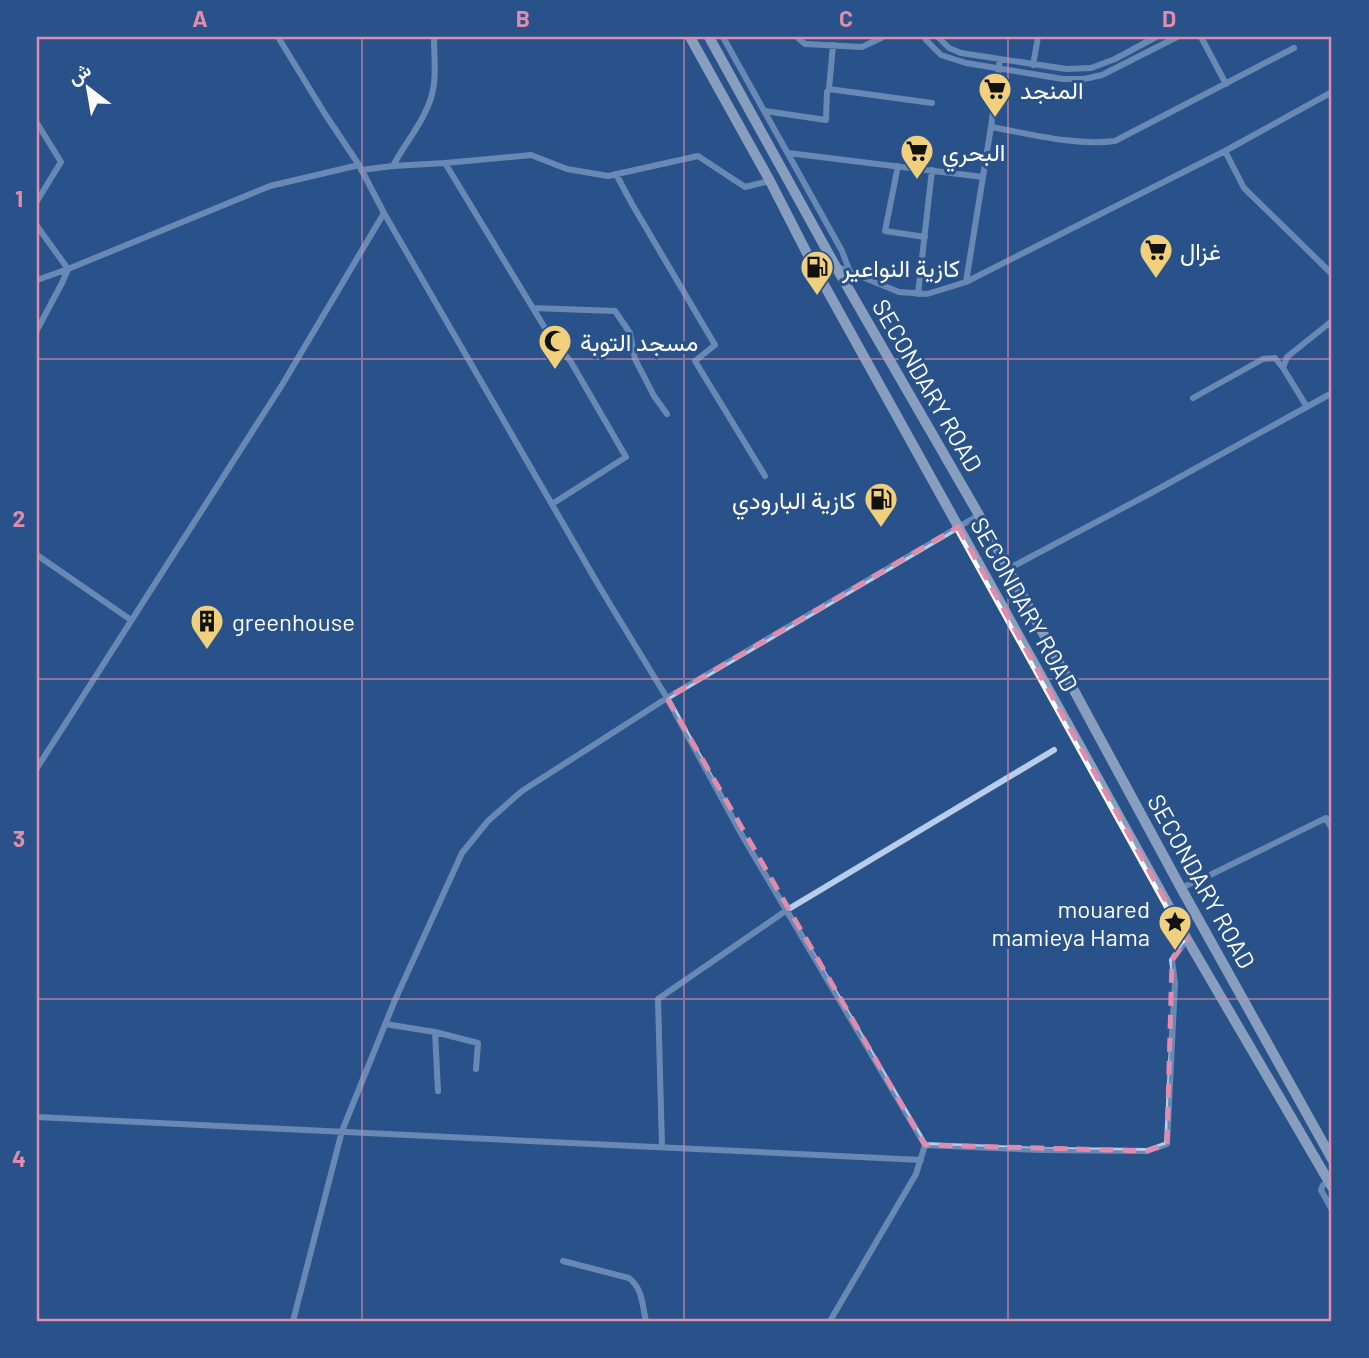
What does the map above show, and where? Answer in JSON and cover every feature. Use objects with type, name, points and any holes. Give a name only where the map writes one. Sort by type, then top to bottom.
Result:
[{"type":"main road","name":"SECONDARY ROAD","points":[[690,37],[770,181],[816,272],[1187,939],[1331,1184]]},
{"type":"main road","name":"SECONDARY ROAD","points":[[709,37],[836,267],[979,515],[1181,888],[1332,1159]]},
{"type":"street","points":[[278,37],[360,168],[552,504],[667,698],[744,837],[925,1145],[916,1174],[830,1321]]},
{"type":"street","points":[[393,166],[421,121],[432,95],[434,37]]},
{"type":"street","points":[[723,37],[842,251],[849,272]]},
{"type":"street","points":[[797,37],[805,44],[862,47],[883,37]]},
{"type":"street","points":[[924,37],[941,55],[966,63],[1063,79],[1084,79],[1102,75],[1177,37]]},
{"type":"street","points":[[938,37],[949,48],[961,53],[1066,69],[1091,68],[1115,59],[1156,37]]},
{"type":"street","points":[[1031,74],[1038,37]]},
{"type":"street","points":[[1201,37],[1226,84]]},
{"type":"street","points":[[765,111],[826,120],[833,45]]},
{"type":"street","points":[[991,127],[1059,139],[1100,143],[1115,141],[1294,48]]},
{"type":"street","points":[[966,282],[1000,59]]},
{"type":"street","points":[[829,89],[932,103]]},
{"type":"street","points":[[836,267],[899,292],[927,294],[966,282],[1225,151],[1332,92]]},
{"type":"street","points":[[37,123],[61,162],[37,201]]},
{"type":"street","points":[[1225,151],[1244,188],[1332,274]]},
{"type":"street","points":[[788,153],[983,177]]},
{"type":"street","points":[[37,280],[270,186],[360,168],[531,155],[567,169],[608,176],[698,156],[745,187],[770,181]]},
{"type":"street","points":[[445,163],[548,333],[571,362],[626,457],[552,504]]},
{"type":"street","points":[[898,166],[886,231],[925,237]]},
{"type":"street","points":[[918,293],[932,170]]},
{"type":"street","points":[[616,174],[715,345],[695,360],[765,476]]},
{"type":"street","points":[[37,768],[282,385],[384,213]]},
{"type":"street","points":[[37,226],[68,269]]},
{"type":"street","points":[[37,330],[68,269]]},
{"type":"street","points":[[533,308],[615,311],[630,333],[635,359],[667,414]]},
{"type":"street","points":[[1283,368],[1286,357],[1332,321]]},
{"type":"street","points":[[1192,398],[1264,359],[1275,358],[1307,407]]},
{"type":"street","points":[[1008,569],[1332,393]]},
{"type":"street","points":[[293,1321],[342,1131],[385,1024],[462,853],[488,821],[522,791],[667,698],[979,515]]},
{"type":"street","points":[[37,555],[131,620]]},
{"type":"street","points":[[662,1147],[658,999],[787,910],[1054,750]]},
{"type":"street","points":[[1181,888],[1326,818],[1332,811]]},
{"type":"street","points":[[1326,818],[1332,829]]},
{"type":"street","points":[[925,1145],[1147,1151],[1167,1144],[1175,983],[1172,960],[1187,939]]},
{"type":"street","points":[[385,1024],[478,1042],[476,1069]]},
{"type":"street","points":[[435,1032],[438,1091]]},
{"type":"street","points":[[37,1117],[921,1160]]},
{"type":"street","points":[[1331,1184],[1323,1185],[1321,1190],[1332,1210]]},
{"type":"street","points":[[563,1261],[629,1278],[639,1288],[646,1321]]},
{"type":"highlighted area","points":[[958,527],[1187,939],[1172,960],[1167,1144],[1147,1151],[925,1145],[667,698]]},
{"type":"place","name":"المنجد","points":[[995,119]]},
{"type":"place","name":"البحري","points":[[917,181]]},
{"type":"place","name":"غزال","points":[[1156,280]]},
{"type":"place","name":"كازية النواعير","points":[[817,297]]},
{"type":"place","name":"مسجد التوبة","points":[[555,371]]},
{"type":"place","name":"كازية البارودي","points":[[881,529]]},
{"type":"place","name":"greenhouse","points":[[207,651]]},
{"type":"place","name":"mouared mamieya Hama","points":[[1175,952]]}]
